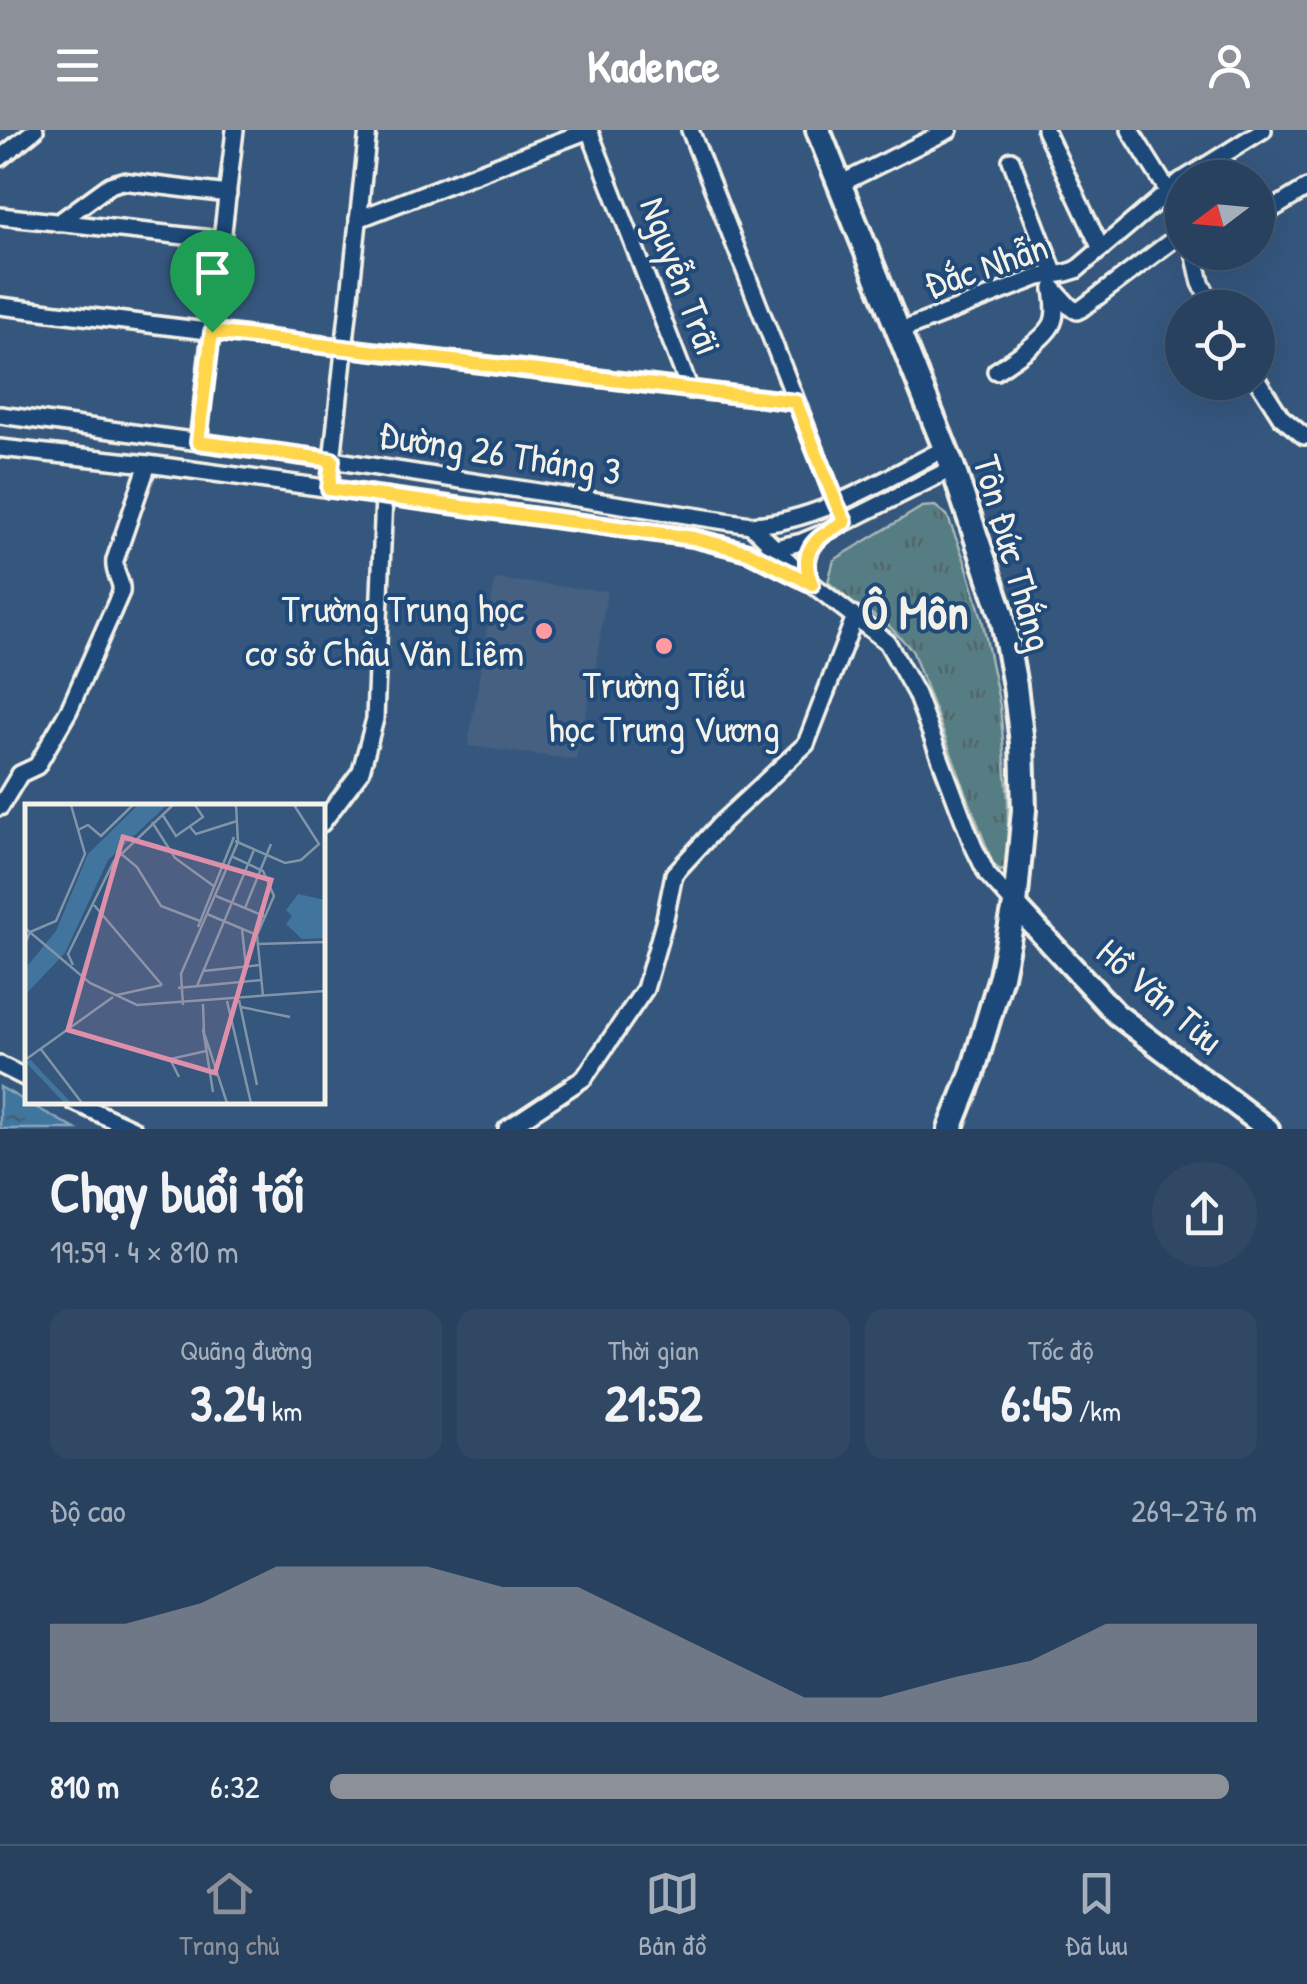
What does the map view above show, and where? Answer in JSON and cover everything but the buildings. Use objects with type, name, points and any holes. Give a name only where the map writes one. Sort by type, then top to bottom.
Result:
[{"type":"highway","name":"Tôn Đức Thắng","points":[[818,130],[950,458],[1002,615],[1022,743],[1024,810],[1015,904],[1000,976],[972,1074],[954,1119]]},
{"type":"main road","name":"Hồ Văn Tửu","points":[[1015,904],[1116,1014],[1268,1129]]},
{"type":"street","points":[[0,158],[35,130]]},
{"type":"street","points":[[198,442],[235,130]]},
{"type":"street","points":[[329,489],[368,130]]},
{"type":"street","points":[[358,219],[589,130]]},
{"type":"street","name":"Nguyễn Trãi","points":[[589,130],[690,390]]},
{"type":"street","points":[[690,130],[845,522]]},
{"type":"street","points":[[840,184],[949,130]]},
{"type":"street","points":[[1045,130],[1101,249]]},
{"type":"street","points":[[1130,130],[1165,169]]},
{"type":"street","name":"Đắc Nhẫn","points":[[1217,160],[1264,130]]},
{"type":"street","points":[[1011,160],[1053,280],[1069,306],[1081,309],[1165,246]]},
{"type":"street","points":[[58,223],[110,185],[122,181],[228,194]]},
{"type":"street","points":[[1275,208],[1307,188]]},
{"type":"street","name":"Đắc Nhẫn","points":[[900,332],[1039,276],[1053,280],[1076,270],[1165,196]]},
{"type":"street","points":[[0,216],[222,240]]},
{"type":"street","points":[[996,371],[1052,326],[1053,280]]},
{"type":"street","points":[[0,306],[796,402]]},
{"type":"street","points":[[1270,400],[1281,417],[1307,436]]},
{"type":"street","name":"Đường 26 Tháng 3","points":[[0,415],[332,460],[751,524],[815,514],[950,458]]},
{"type":"street","name":"Đường 26 Tháng 3","points":[[0,448],[148,464],[693,538],[748,552]]},
{"type":"street","points":[[748,552],[776,549],[826,532],[950,458]]},
{"type":"street","points":[[0,807],[20,774],[37,766],[69,710],[114,606],[122,586],[114,570],[115,560],[148,464]]},
{"type":"street","points":[[325,819],[361,770],[375,719],[384,496]]},
{"type":"street","points":[[751,524],[812,584],[886,642],[916,694],[987,874],[1015,904]]},
{"type":"street","points":[[812,584],[807,558],[811,547],[826,532]]},
{"type":"street","points":[[748,552],[812,584]]},
{"type":"street","points":[[507,1129],[584,1078],[636,1002],[645,988],[674,874],[722,821],[806,744],[854,619]]},
{"type":"street","points":[[0,1066],[25,1078]]},
{"type":"street","points":[[108,1109],[133,1129]]},
{"type":"street","points":[[942,1129],[954,1119]]},
{"type":"shaded area","name":"Trường Trung học cơ sở Châu Văn Liêm","points":[[495,579],[607,591],[576,760],[468,746]]},
{"type":"green space","points":[[935,506],[947,515],[966,564],[1000,706],[1008,797],[1008,868],[1001,871],[993,864],[912,650],[886,623],[851,602],[828,582],[834,560],[922,507]]},
{"type":"water","points":[[0,1087],[75,1129],[0,1129]]},
{"type":"place","name":"Trường Trung học cơ sở Châu Văn Liêm","points":[[544,631]]},
{"type":"place","name":"Trường Tiểu học Trưng Vương","points":[[664,646]]},
{"type":"district","name":"Ô Môn","points":[[915,612]]},
{"type":"route","points":[[212,332],[796,402],[845,522],[826,532],[811,547],[806,566],[812,584],[748,552],[693,538],[329,489],[332,460],[198,442],[212,332]]}]
